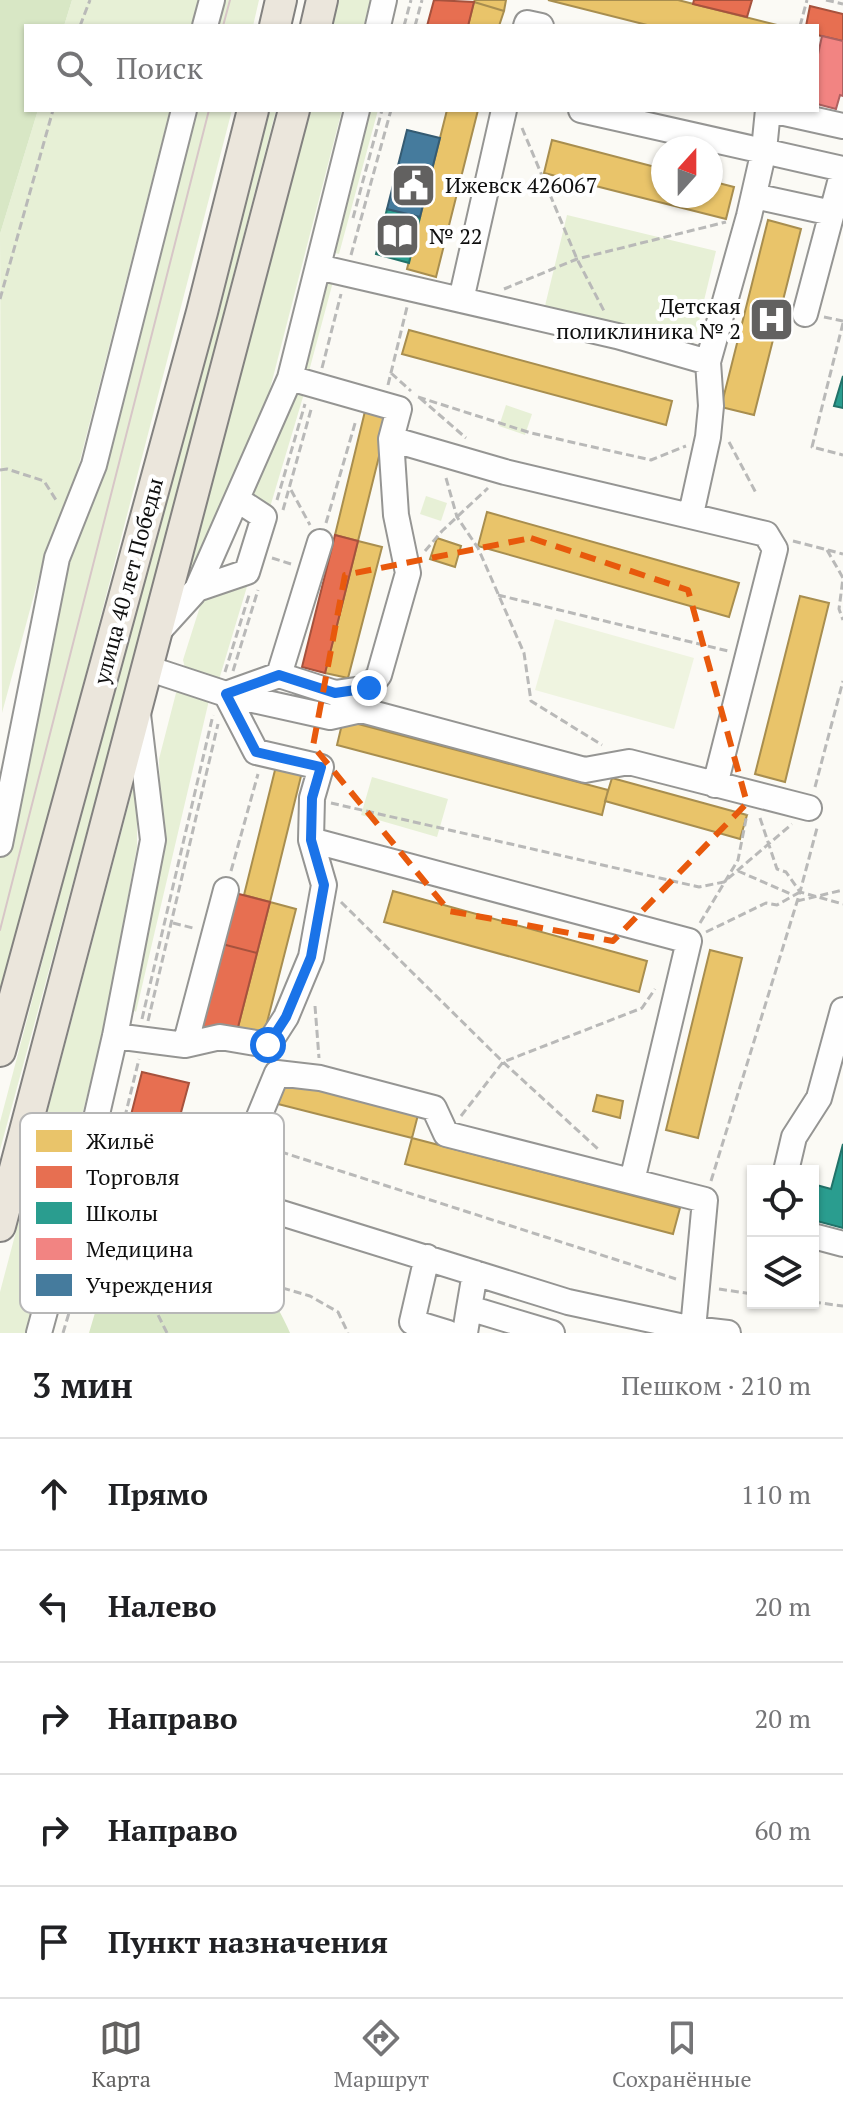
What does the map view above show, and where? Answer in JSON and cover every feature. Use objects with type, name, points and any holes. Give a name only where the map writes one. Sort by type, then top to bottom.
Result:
[{"type":"main road","points":[[275,24],[281,0]]},
{"type":"main road","points":[[316,24],[322,0]]},
{"type":"main road","name":"улица 40 лет Победы","points":[[0,1051],[202,312],[252,112]]},
{"type":"main road","name":"улица 40 лет Победы","points":[[30,1113],[293,112]]},
{"type":"main road","name":"улица 40 лет Победы","points":[[0,1226],[20,1150]]},
{"type":"street","points":[[206,24],[212,0]]},
{"type":"street","points":[[378,24],[384,0]]},
{"type":"street","points":[[0,844],[57,558],[94,465],[183,112]]},
{"type":"street","name":"улица 40 лет Победы","points":[[158,632],[197,589],[290,378],[357,112]]},
{"type":"street","points":[[590,112],[843,170],[805,314]]},
{"type":"street","points":[[691,514],[708,437],[711,406],[708,362],[752,206],[769,112]]},
{"type":"street","points":[[778,112],[843,126]]},
{"type":"street","points":[[466,301],[512,117]]},
{"type":"street","points":[[752,206],[832,213]]},
{"type":"street","points":[[318,267],[617,336],[708,362]]},
{"type":"street","points":[[226,694],[279,675],[335,693],[369,688],[379,675],[408,573],[396,515],[391,439],[399,409],[290,378]]},
{"type":"street","points":[[391,439],[505,472],[766,534],[775,549],[715,785]]},
{"type":"street","points":[[197,589],[247,572],[264,517],[238,500]]},
{"type":"street","points":[[279,675],[322,536]]},
{"type":"street","points":[[147,668],[226,694],[330,717],[361,710],[585,770],[629,762],[809,808]]},
{"type":"street","points":[[115,1036],[185,1045],[220,1037],[268,1045],[286,1017],[311,957],[324,885],[311,840],[312,798],[321,767],[256,752],[226,694]]},
{"type":"street","name":"улица 40 лет Победы","points":[[97,1113],[153,840],[137,707]]},
{"type":"street","points":[[311,840],[689,941],[632,1181]]},
{"type":"street","points":[[185,1045],[227,885]]},
{"type":"street","points":[[787,1165],[794,1137],[819,1098],[843,1010]]},
{"type":"street","points":[[261,1113],[277,1073],[320,1078],[434,1108],[446,1134],[705,1200],[693,1329]]},
{"type":"street","points":[[284,1212],[568,1302],[693,1329],[728,1333]]},
{"type":"street","points":[[817,1237],[843,1244]]},
{"type":"street","points":[[427,1257],[412,1322],[448,1333]]},
{"type":"street","points":[[465,1333],[475,1273]]},
{"type":"street","points":[[469,1308],[552,1333]]},
{"type":"street","name":"улица 40 лет Победы","points":[[39,1333],[44,1313]]},
{"type":"path","points":[[81,24],[90,0]]},
{"type":"path","points":[[405,24],[411,0]]},
{"type":"path","points":[[416,24],[422,0]]},
{"type":"path","points":[[801,24],[807,0]]},
{"type":"path","points":[[826,0],[843,4]]},
{"type":"path","points":[[0,299],[52,112]]},
{"type":"path","points":[[281,515],[390,112]]},
{"type":"path","points":[[512,117],[577,259],[617,336]]},
{"type":"path","points":[[466,301],[577,259],[752,206]]},
{"type":"path","points":[[387,387],[412,288]]},
{"type":"path","points":[[843,323],[812,447],[843,455]]},
{"type":"path","points":[[391,373],[472,444]]},
{"type":"path","points":[[418,397],[531,433],[651,460],[708,437]]},
{"type":"path","points":[[322,536],[363,398]]},
{"type":"path","points":[[711,406],[756,493]]},
{"type":"path","points":[[439,451],[457,517],[478,548],[524,653],[531,701],[629,762]]},
{"type":"path","points":[[0,470],[7,469],[44,481],[70,524]]},
{"type":"path","points":[[408,573],[442,531],[505,472]]},
{"type":"path","points":[[290,488],[322,536]]},
{"type":"path","points":[[766,534],[843,554]]},
{"type":"path","points":[[827,550],[843,578],[839,609],[843,620]]},
{"type":"path","points":[[125,1113],[226,694],[259,587]]},
{"type":"path","points":[[498,595],[748,656]]},
{"type":"path","points":[[312,798],[699,887],[724,882],[809,808],[843,681]]},
{"type":"path","points":[[834,715],[843,717]]},
{"type":"path","points":[[227,885],[264,754]]},
{"type":"path","points":[[752,793],[777,869],[786,872],[800,892],[843,904]]},
{"type":"path","points":[[689,941],[738,860],[752,793]]},
{"type":"path","points":[[705,1200],[817,830],[809,808]]},
{"type":"path","points":[[738,871],[794,895]]},
{"type":"path","points":[[324,885],[503,1062],[597,1149]]},
{"type":"path","points":[[797,901],[820,898],[843,890]]},
{"type":"path","points":[[689,941],[766,903],[777,905],[800,892]]},
{"type":"path","points":[[172,923],[212,933]]},
{"type":"path","points":[[446,1134],[503,1062],[642,1008],[658,986]]},
{"type":"path","points":[[315,1002],[320,1078]]},
{"type":"path","points":[[284,1152],[696,1286],[747,1293]]},
{"type":"path","points":[[284,1288],[310,1296],[338,1312],[348,1333]]},
{"type":"path","points":[[819,1303],[843,1306]]},
{"type":"path","points":[[63,1333],[69,1313]]},
{"type":"path","points":[[157,1313],[167,1333]]},
{"type":"highlighted area","points":[[531,538],[688,590],[747,803],[613,941],[449,911],[313,746],[345,575]]},
{"type":"green space","points":[[0,0],[72,0],[65,24],[24,24],[24,112],[37,112],[0,234]]},
{"type":"green space","points":[[72,0],[199,0],[193,24],[65,24]]},
{"type":"green space","points":[[220,0],[259,0],[253,24],[214,24]]},
{"type":"green space","points":[[339,0],[370,0],[364,24],[333,24]]},
{"type":"green space","points":[[37,112],[169,112],[77,472],[47,547],[2,713],[0,234]]},
{"type":"green space","points":[[190,112],[231,112],[0,1005],[0,844],[20,716]]},
{"type":"green space","points":[[266,112],[275,112],[131,669],[0,1150],[0,1122]]},
{"type":"green space","points":[[309,112],[341,112],[262,420],[187,581]]},
{"type":"green space","points":[[362,112],[377,112],[339,254],[327,251]]},
{"type":"green space","points":[[567,215],[716,251],[693,346],[544,310]]},
{"type":"green space","points":[[321,275],[334,278],[308,375],[296,372]]},
{"type":"green space","points":[[292,383],[306,387],[268,514],[246,496]]},
{"type":"green space","points":[[506,405],[532,414],[525,435],[499,426]]},
{"type":"green space","points":[[426,496],[447,503],[441,521],[420,514]]},
{"type":"green space","points":[[249,580],[218,683],[185,668],[183,660],[203,597]]},
{"type":"green space","points":[[555,619],[694,658],[674,729],[535,690]]},
{"type":"green space","points":[[184,688],[210,696],[136,1012],[128,1007],[162,846],[159,759],[176,693]]},
{"type":"green space","points":[[137,773],[137,847],[103,1033],[82,1113],[47,1113]]},
{"type":"green space","points":[[372,777],[448,799],[437,837],[361,815]]},
{"type":"green space","points":[[20,1216],[20,1313],[31,1313],[26,1333],[0,1333],[0,1292]]},
{"type":"green space","points":[[95,1313],[280,1313],[290,1333],[89,1333]]},
{"type":"building: Жильё","points":[[506,0],[504,11],[474,2]]},
{"type":"building: Жильё","points":[[548,0],[678,0],[773,24],[643,24]]},
{"type":"building: Жильё","points":[[474,2],[504,11],[500,24],[468,24]]},
{"type":"building: Жильё","points":[[446,112],[477,112],[436,277],[407,269]]},
{"type":"building: Жильё","points":[[552,140],[651,166],[651,200],[544,173]]},
{"type":"building: Жильё","points":[[723,184],[734,187],[726,219],[682,208],[723,208]]},
{"type":"building: Жильё","points":[[768,220],[801,229],[754,415],[721,407]]},
{"type":"building: Жильё","points":[[409,330],[672,401],[666,425],[402,354]]},
{"type":"building: Жильё","points":[[367,403],[391,408],[358,541],[335,535]]},
{"type":"building: Жильё","points":[[487,512],[739,583],[729,617],[478,546]]},
{"type":"building: Жильё","points":[[437,538],[461,546],[455,567],[430,559]]},
{"type":"building: Жильё","points":[[358,541],[382,547],[348,678],[325,673]]},
{"type":"building: Жильё","points":[[800,596],[829,603],[785,782],[755,774]]},
{"type":"building: Жильё","points":[[343,720],[608,790],[602,815],[337,745]]},
{"type":"building: Жильё","points":[[277,762],[303,768],[270,902],[244,895]]},
{"type":"building: Жильё","points":[[612,778],[747,815],[740,839],[605,801]]},
{"type":"building: Жильё","points":[[393,891],[647,961],[639,992],[384,922]]},
{"type":"building: Жильё","points":[[270,902],[296,909],[262,1042],[236,1035]]},
{"type":"building: Жильё","points":[[710,950],[742,958],[698,1138],[666,1130]]},
{"type":"building: Жильё","points":[[281,1077],[419,1111],[412,1138],[274,1103]]},
{"type":"building: Жильё","points":[[597,1095],[623,1101],[620,1118],[593,1111]]},
{"type":"building: Жильё","points":[[412,1138],[680,1208],[673,1234],[405,1164]]},
{"type":"building: Торговля","points":[[434,0],[474,2],[468,24],[428,24]]},
{"type":"building: Торговля","points":[[694,0],[752,0],[747,17],[693,4]]},
{"type":"building: Торговля","points":[[810,6],[843,14],[843,41],[819,35],[819,24],[806,24]]},
{"type":"building: Торговля","points":[[335,535],[358,541],[325,673],[302,667]]},
{"type":"building: Торговля","points":[[235,893],[270,902],[257,953],[222,944]]},
{"type":"building: Торговля","points":[[222,944],[257,953],[236,1035],[201,1026]]},
{"type":"building: Торговля","points":[[142,1072],[189,1083],[181,1113],[132,1113]]},
{"type":"building: Школы","name":"№ 22","points":[[387,209],[420,217],[409,263],[376,254]]},
{"type":"building: Школы","points":[[843,376],[843,408],[834,406]]},
{"type":"building: Школы","points":[[843,1144],[843,1228],[819,1222],[819,1186],[831,1189]]},
{"type":"building: Медицина","points":[[822,36],[843,41],[843,96],[840,95],[836,109],[819,105]]},
{"type":"building: Учреждения","points":[[407,130],[440,138],[420,217],[387,209]]},
{"type":"tram line","points":[[224,24],[230,0]]},
{"type":"tram line","points":[[0,930],[208,112]]},
{"type":"place","name":"Ижевск 426067","points":[[414,185]]},
{"type":"place","name":"№ 22","points":[[398,236]]},
{"type":"place","name":"Детская поликлиника № 2","points":[[772,319]]},
{"type":"route","points":[[268,1045],[286,1017],[311,957],[324,885],[311,840],[312,798],[321,767],[256,752],[226,694],[279,675],[335,693],[369,688]]}]
